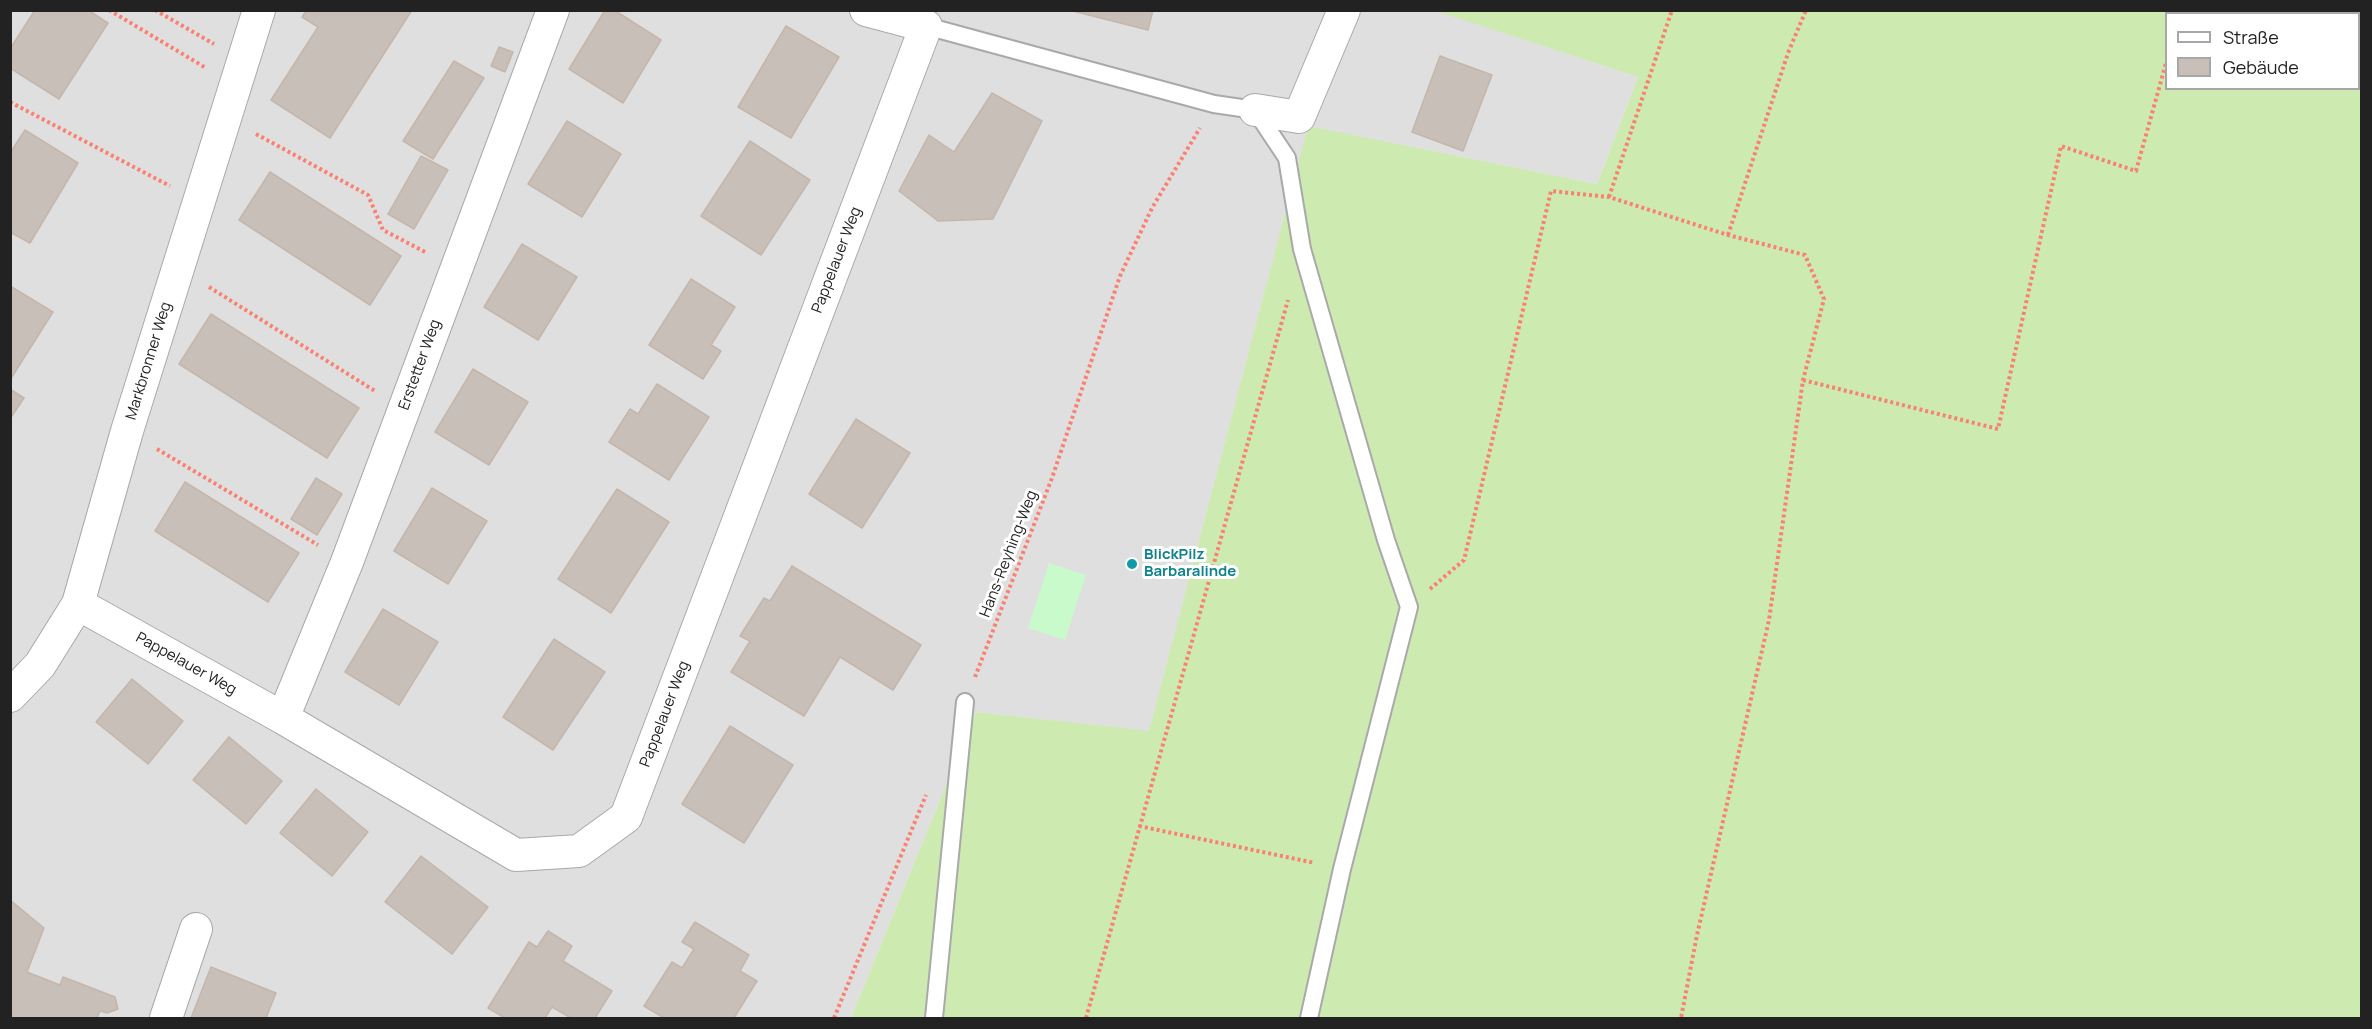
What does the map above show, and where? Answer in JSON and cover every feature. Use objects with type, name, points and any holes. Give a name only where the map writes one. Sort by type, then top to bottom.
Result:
[{"type":"street","name":"Markbronner Weg","points":[[10,696],[40,665],[78,604],[127,431],[259,10]]},
{"type":"street","name":"Erstetter Weg","points":[[283,718],[347,562],[553,10]]},
{"type":"street","points":[[866,10],[926,26]]},
{"type":"street","points":[[1255,110],[1299,117],[1344,10]]},
{"type":"street","name":"Pappelauer Weg","points":[[78,604],[283,718],[516,855],[579,851],[626,818],[926,26]]},
{"type":"street","points":[[166,1018],[196,929]]},
{"type":"lane","points":[[926,26],[1214,104],[1255,110],[1287,158],[1302,249],[1386,540],[1409,608],[1342,869],[1309,1018]]},
{"type":"lane","points":[[934,1018],[965,702]]},
{"type":"path","points":[[109,10],[239,73]]},
{"type":"path","points":[[155,10],[239,73]]},
{"type":"path","points":[[1609,196],[1672,10]]},
{"type":"path","points":[[1728,235],[1788,53],[1806,10]]},
{"type":"path","points":[[1803,380],[1998,429],[2061,146],[2136,171],[2165,67]]},
{"type":"path","points":[[10,102],[199,201]]},
{"type":"path","name":"Hans-Reyhing-Weg","points":[[965,702],[1052,478],[1120,276],[1152,208],[1214,104]]},
{"type":"path","points":[[225,117],[368,195],[382,230],[456,268]]},
{"type":"path","points":[[1409,608],[1464,560],[1551,191],[1609,196],[1728,235],[1804,255],[1824,299],[1803,380],[1769,620],[1699,923],[1681,1018]]},
{"type":"path","points":[[1086,1018],[1302,249]]},
{"type":"path","points":[[178,268],[404,409]]},
{"type":"path","points":[[127,431],[347,562]]},
{"type":"path","points":[[834,1018],[930,787]]},
{"type":"path","points":[[1139,826],[1342,869]]},
{"type":"shaded area","points":[[1436,10],[1638,77],[1597,184],[1308,127],[1149,732],[976,712],[851,1018],[11,1018],[10,11]]},
{"type":"green space","points":[[1436,11],[2361,11],[2361,1018],[851,1018],[976,712],[1149,731],[1308,126],[1597,184],[1638,77]]},
{"type":"green space","points":[[1049,563],[1086,575],[1065,640],[1028,628]]},
{"type":"building","points":[[35,10],[88,10],[108,23],[59,99],[10,68],[10,49]]},
{"type":"building","points":[[307,10],[412,10],[330,138],[271,100],[318,27],[302,17]]},
{"type":"building","points":[[605,10],[614,10],[661,40],[623,103],[569,69]]},
{"type":"building","points":[[1069,10],[1153,10],[1148,30]]},
{"type":"building","points":[[786,26],[839,57],[791,138],[738,107]]},
{"type":"building","points":[[499,47],[513,52],[505,72],[491,66]]},
{"type":"building","points":[[1440,56],[1492,75],[1463,151],[1412,132]]},
{"type":"building","points":[[454,61],[484,78],[433,159],[403,141]]},
{"type":"building","points":[[992,93],[1042,121],[993,219],[938,221],[899,191],[929,135],[954,152]]},
{"type":"building","points":[[567,121],[621,154],[582,217],[528,184]]},
{"type":"building","points":[[25,130],[78,163],[30,243],[10,232],[10,153]]},
{"type":"building","points":[[750,141],[810,180],[761,255],[701,216]]},
{"type":"building","points":[[421,156],[448,170],[414,229],[388,214]]},
{"type":"building","points":[[270,172],[401,256],[370,305],[239,220]]},
{"type":"building","points":[[522,244],[577,277],[538,340],[484,307]]},
{"type":"building","points":[[691,279],[735,307],[711,345],[721,351],[703,379],[649,345]]},
{"type":"building","points":[[10,286],[53,312],[10,380]]},
{"type":"building","points":[[211,314],[359,408],[327,458],[179,364]]},
{"type":"building","points":[[473,369],[528,402],[489,465],[435,432]]},
{"type":"building","points":[[657,384],[709,417],[669,480],[609,442],[630,409],[638,414]]},
{"type":"building","points":[[10,389],[24,398],[10,419]]},
{"type":"building","points":[[856,419],[910,453],[862,528],[809,494]]},
{"type":"building","points":[[316,478],[342,494],[317,535],[291,519]]},
{"type":"building","points":[[185,482],[299,553],[268,602],[155,531]]},
{"type":"building","points":[[432,488],[487,521],[448,584],[394,551]]},
{"type":"building","points":[[617,489],[669,522],[611,613],[558,579]]},
{"type":"building","points":[[792,566],[921,645],[893,690],[840,657],[804,716],[731,672],[750,641],[740,636],[764,598],[770,601]]},
{"type":"building","points":[[383,609],[438,642],[399,705],[345,672]]},
{"type":"building","points":[[554,639],[605,672],[553,750],[503,717]]},
{"type":"building","points":[[132,679],[183,721],[148,764],[96,722]]},
{"type":"building","points":[[730,726],[793,765],[744,843],[682,804]]},
{"type":"building","points":[[229,737],[282,781],[246,824],[193,780]]},
{"type":"building","points":[[316,789],[368,832],[332,876],[280,833]]},
{"type":"building","points":[[421,856],[488,907],[452,954],[385,902]]},
{"type":"building","points":[[10,900],[44,928],[27,972],[60,985],[63,977],[115,997],[118,1009],[107,1013],[100,1011],[97,1018],[10,1018]]},
{"type":"building","points":[[695,922],[749,955],[740,971],[757,981],[734,1018],[664,1018],[644,1006],[672,962],[682,968],[694,949],[682,942]]},
{"type":"building","points":[[548,931],[572,946],[563,961],[612,991],[595,1018],[571,1018],[552,1007],[545,1018],[505,1018],[488,1008],[529,942],[537,947]]},
{"type":"building","points":[[211,967],[276,993],[266,1018],[191,1018]]},
{"type":"place","name":"BlickPilz Barbaralinde","points":[[1132,564]]}]
